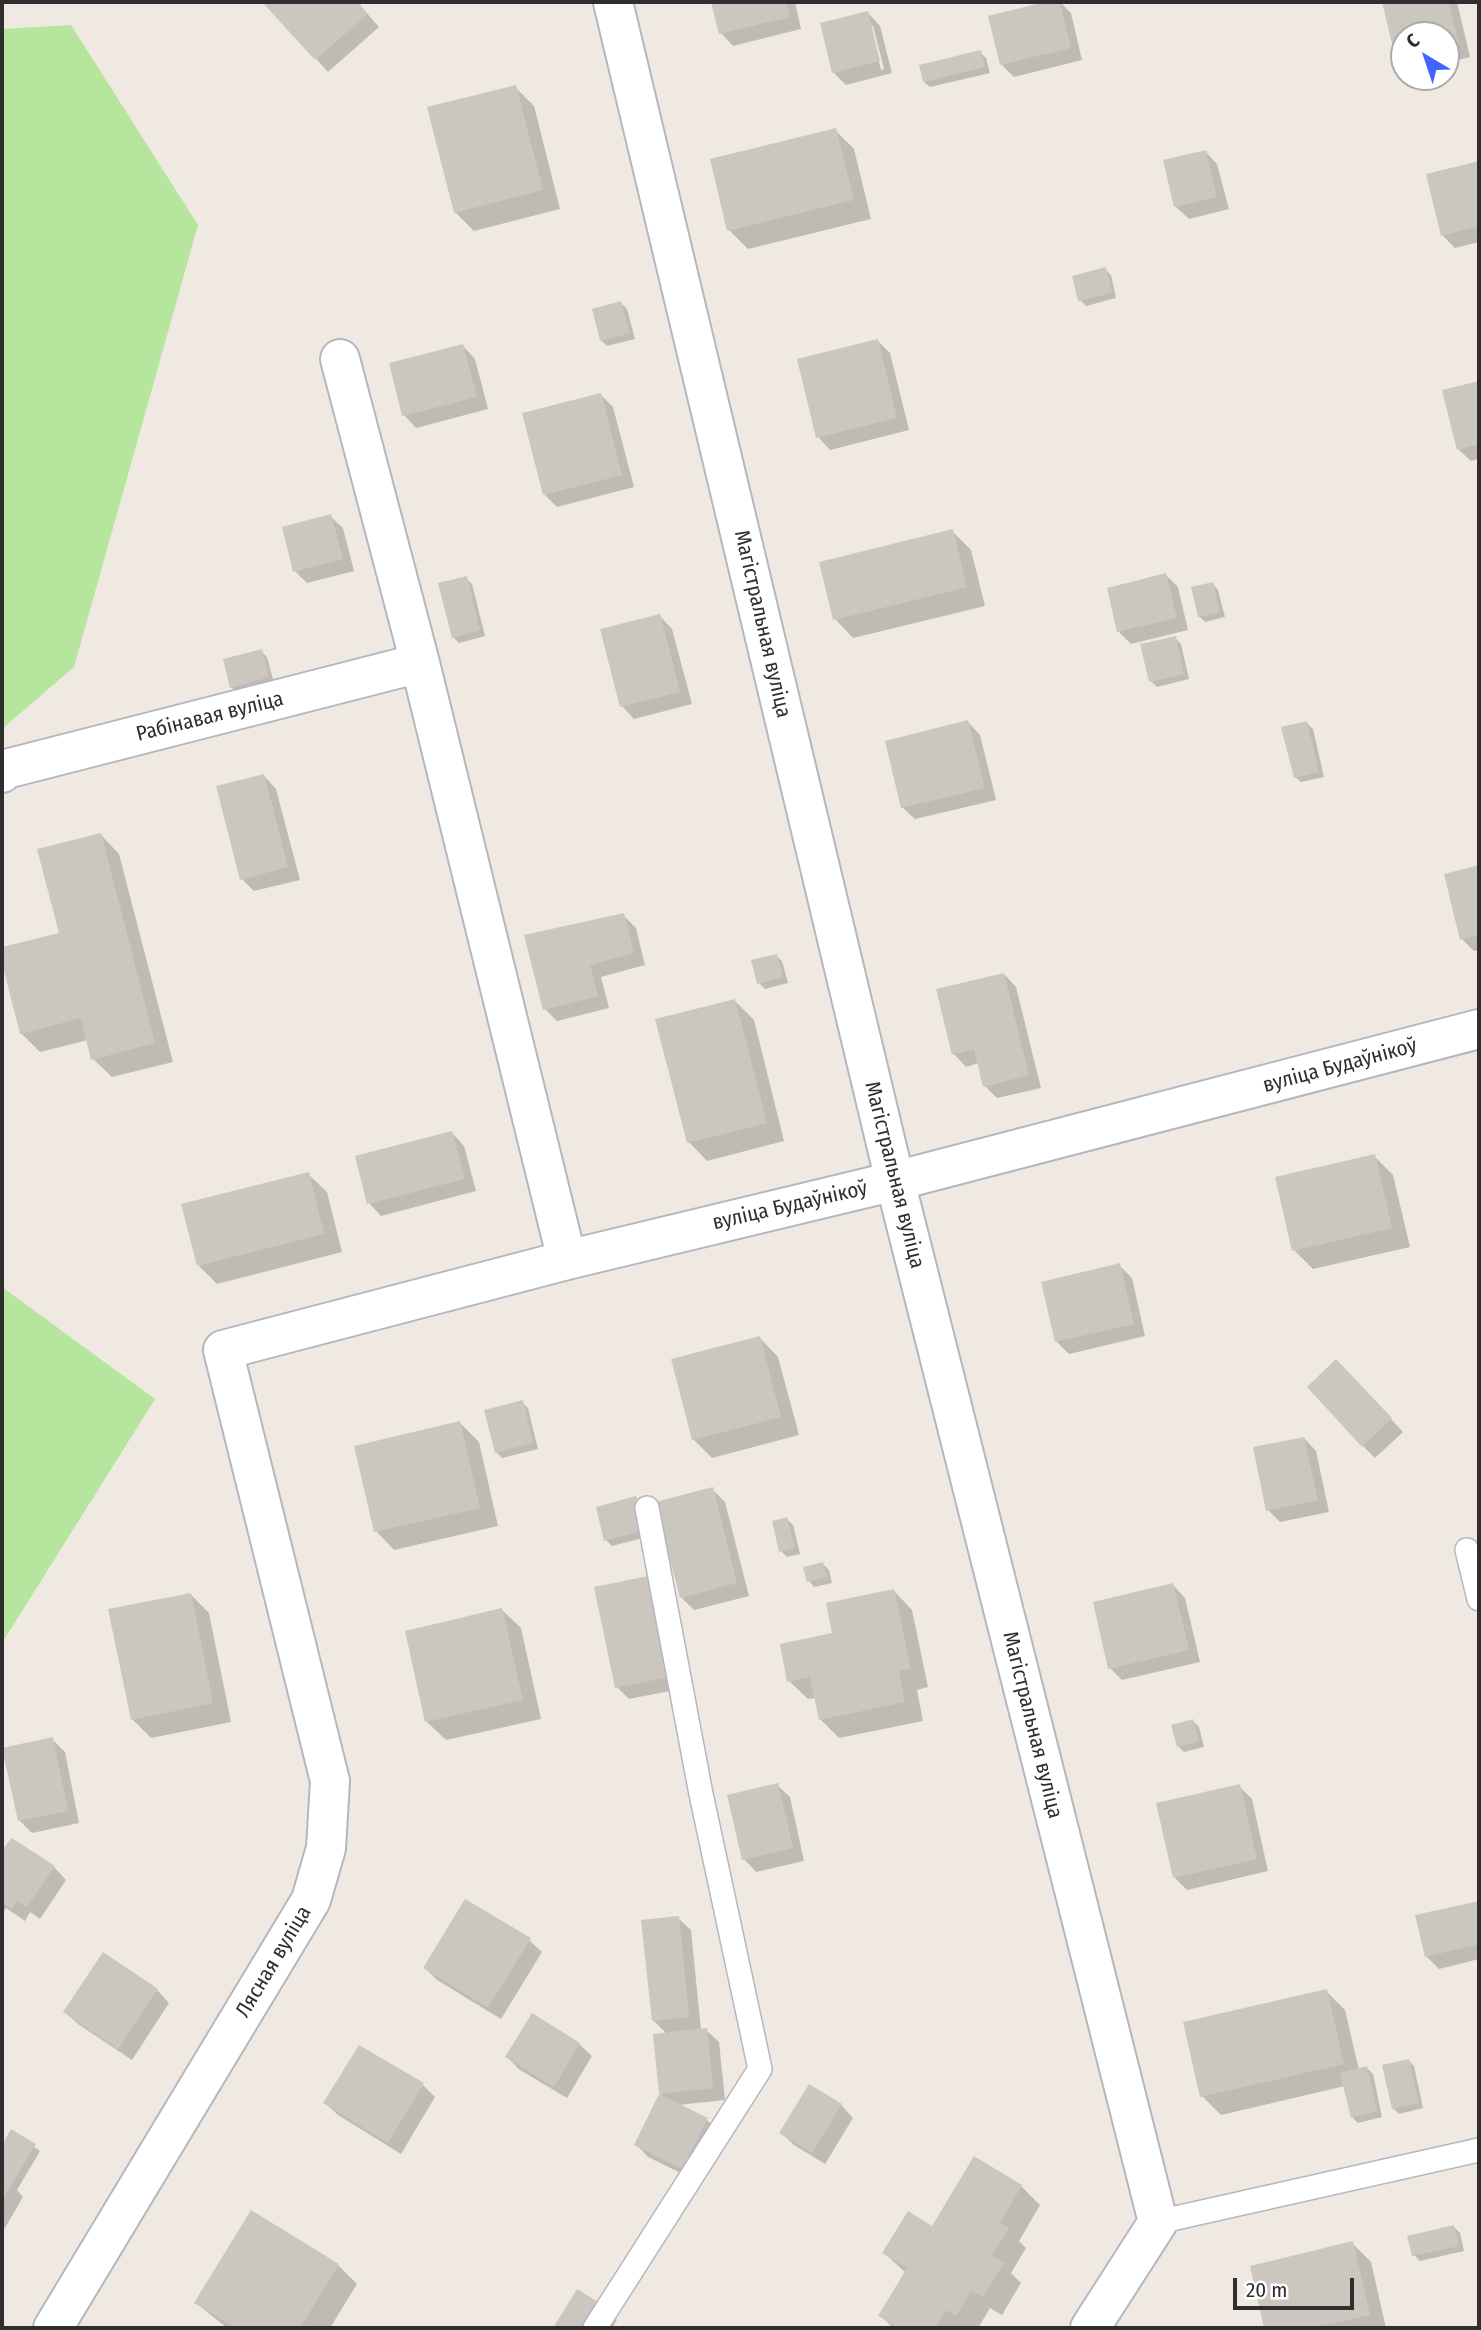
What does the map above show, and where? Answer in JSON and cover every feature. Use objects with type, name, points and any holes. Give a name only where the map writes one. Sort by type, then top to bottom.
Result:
[{"type":"street","name":"Магістральная вуліца","points":[[613,2],[895,1181],[1158,2222]]},
{"type":"street","points":[[340,359],[420,663],[567,1260]]},
{"type":"street","name":"Рабінавая вуліца","points":[[2,773],[6,769],[420,663]]},
{"type":"street","name":"вуліца Будаўнікоў","points":[[223,1350],[567,1260],[895,1181],[1479,1029]]},
{"type":"street","name":"Лясная вуліца","points":[[53,2328],[311,1900],[326,1848],[330,1781],[223,1350]]},
{"type":"street","points":[[1090,2328],[1158,2222]]},
{"type":"lane","points":[[595,2328],[760,2069],[701,1794],[647,1508]]},
{"type":"lane","points":[[1467,1550],[1479,1599]]},
{"type":"lane","points":[[1158,2222],[1479,2150]]},
{"type":"green space","points":[[71,25],[198,225],[74,667],[2,729],[2,29]]},
{"type":"green space","points":[[2,1287],[155,1399],[2,1643]]},
{"type":"building","points":[[262,2],[358,2],[368,14],[315,60]]},
{"type":"building","points":[[711,2],[786,2],[790,17],[719,34]]},
{"type":"building","points":[[1045,2],[1060,2],[1071,48],[1000,65],[988,16]]},
{"type":"building","points":[[1382,2],[1448,2],[1453,21],[1390,21],[1390,35]]},
{"type":"building","points":[[868,11],[880,61],[832,73],[820,23]]},
{"type":"building","points":[[981,50],[985,67],[923,82],[919,65]]},
{"type":"building","points":[[516,85],[543,190],[454,213],[427,107]]},
{"type":"building","points":[[836,128],[854,200],[727,231],[710,159]]},
{"type":"building","points":[[1206,150],[1217,197],[1174,207],[1163,160]]},
{"type":"building","points":[[1479,161],[1479,226],[1441,236],[1426,174]]},
{"type":"building","points":[[1106,267],[1112,293],[1078,301],[1072,276]]},
{"type":"building","points":[[621,301],[630,333],[600,341],[592,309]]},
{"type":"building","points":[[878,339],[897,418],[816,438],[797,359]]},
{"type":"building","points":[[463,344],[477,397],[402,416],[389,363]]},
{"type":"building","points":[[1479,381],[1479,444],[1457,450],[1442,390]]},
{"type":"building","points":[[601,393],[622,475],[543,495],[522,413]]},
{"type":"building","points":[[331,514],[343,559],[293,572],[282,527]]},
{"type":"building","points":[[953,529],[967,587],[833,620],[819,562]]},
{"type":"building","points":[[1166,573],[1177,618],[1117,632],[1107,588]]},
{"type":"building","points":[[467,576],[480,630],[452,638],[438,583]]},
{"type":"building","points":[[1213,582],[1220,612],[1198,617],[1191,587]]},
{"type":"building","points":[[660,614],[680,692],[620,707],[600,629]]},
{"type":"building","points":[[1176,636],[1184,674],[1149,682],[1140,644]]},
{"type":"building","points":[[262,649],[269,677],[230,688],[223,659]]},
{"type":"building","points":[[968,720],[985,788],[901,808],[885,741]]},
{"type":"building","points":[[1307,721],[1319,772],[1294,778],[1281,727]]},
{"type":"building","points":[[264,774],[288,867],[240,880],[216,786]]},
{"type":"building","points":[[101,833],[155,1043],[91,1060],[81,1018],[20,1034],[2,963],[2,947],[59,933],[37,849]]},
{"type":"building","points":[[1479,865],[1479,935],[1460,940],[1444,874]]},
{"type":"building","points":[[624,913],[634,953],[590,965],[598,996],[543,1010],[524,935]]},
{"type":"building","points":[[777,954],[783,977],[757,984],[751,960]]},
{"type":"building","points":[[1004,973],[1029,1075],[983,1087],[974,1049],[952,1055],[936,989]]},
{"type":"building","points":[[735,999],[767,1123],[687,1143],[655,1019]]},
{"type":"building","points":[[452,1131],[465,1179],[367,1204],[355,1156]]},
{"type":"building","points":[[1375,1154],[1392,1228],[1292,1251],[1275,1177]]},
{"type":"building","points":[[309,1172],[324,1234],[197,1266],[181,1204]]},
{"type":"building","points":[[1120,1263],[1134,1324],[1055,1342],[1041,1282]]},
{"type":"building","points":[[760,1336],[781,1417],[692,1440],[671,1359]]},
{"type":"building","points":[[1336,1359],[1392,1418],[1362,1447],[1307,1387]]},
{"type":"building","points":[[523,1400],[533,1443],[495,1453],[484,1410]]},
{"type":"building","points":[[460,1421],[480,1508],[374,1532],[354,1446]]},
{"type":"building","points":[[1304,1437],[1318,1500],[1266,1511],[1253,1447]]},
{"type":"building","points":[[713,1487],[737,1583],[680,1598],[655,1502]]},
{"type":"building","points":[[636,1496],[645,1530],[604,1541],[596,1507]]},
{"type":"building","points":[[787,1517],[795,1548],[779,1552],[772,1521]]},
{"type":"building","points":[[823,1562],[827,1577],[807,1582],[803,1567]]},
{"type":"building","points":[[653,1575],[674,1676],[615,1688],[594,1587]]},
{"type":"building","points":[[1173,1583],[1189,1650],[1108,1669],[1093,1602]]},
{"type":"building","points":[[894,1589],[911,1669],[899,1671],[905,1702],[819,1720],[810,1677],[787,1682],[780,1644],[832,1633],[826,1603]]},
{"type":"building","points":[[191,1593],[213,1703],[131,1720],[108,1609]]},
{"type":"building","points":[[502,1608],[523,1700],[425,1722],[405,1631]]},
{"type":"building","points":[[1193,1719],[1199,1741],[1177,1747],[1171,1725]]},
{"type":"building","points":[[53,1737],[68,1811],[18,1821],[2,1748]]},
{"type":"building","points":[[778,1783],[793,1848],[742,1860],[727,1795]]},
{"type":"building","points":[[1240,1784],[1257,1859],[1173,1878],[1156,1803]]},
{"type":"building","points":[[12,1838],[55,1866],[27,1907],[17,1901],[12,1909],[2,1903],[2,1850]]},
{"type":"building","points":[[465,1899],[531,1938],[488,2008],[423,1968]]},
{"type":"building","points":[[1479,1901],[1479,1944],[1425,1957],[1415,1915]]},
{"type":"building","points":[[679,1916],[689,2017],[652,2021],[641,1920]]},
{"type":"building","points":[[103,1952],[158,1989],[118,2049],[63,2012]]},
{"type":"building","points":[[1327,1989],[1344,2064],[1200,2097],[1183,2022]]},
{"type":"building","points":[[532,2013],[580,2043],[554,2087],[505,2057]]},
{"type":"building","points":[[707,2028],[713,2088],[659,2094],[653,2034]]},
{"type":"building","points":[[359,2045],[424,2083],[388,2143],[323,2103]]},
{"type":"building","points":[[1409,2059],[1419,2103],[1392,2109],[1382,2065]]},
{"type":"building","points":[[1367,2066],[1377,2111],[1351,2118],[1340,2073]]},
{"type":"building","points":[[809,2084],[842,2104],[812,2153],[779,2133]]},
{"type":"building","points":[[659,2094],[708,2118],[682,2169],[634,2145]]},
{"type":"building","points":[[11,2129],[36,2144],[2,2200],[2,2145]]},
{"type":"building","points":[[974,2156],[1022,2185],[1000,2223],[1009,2228],[992,2256],[1004,2263],[983,2297],[971,2291],[956,2316],[946,2310],[935,2328],[899,2328],[878,2316],[907,2268],[882,2253],[908,2211],[932,2226]]},
{"type":"building","points":[[251,2210],[339,2264],[300,2328],[236,2328],[194,2303]]},
{"type":"building","points":[[1454,2225],[1459,2246],[1412,2256],[1407,2236]]},
{"type":"building","points":[[1353,2241],[1370,2315],[1311,2328],[1264,2328],[1250,2266]]},
{"type":"building","points":[[577,2289],[605,2306],[592,2328],[553,2328]]}]
